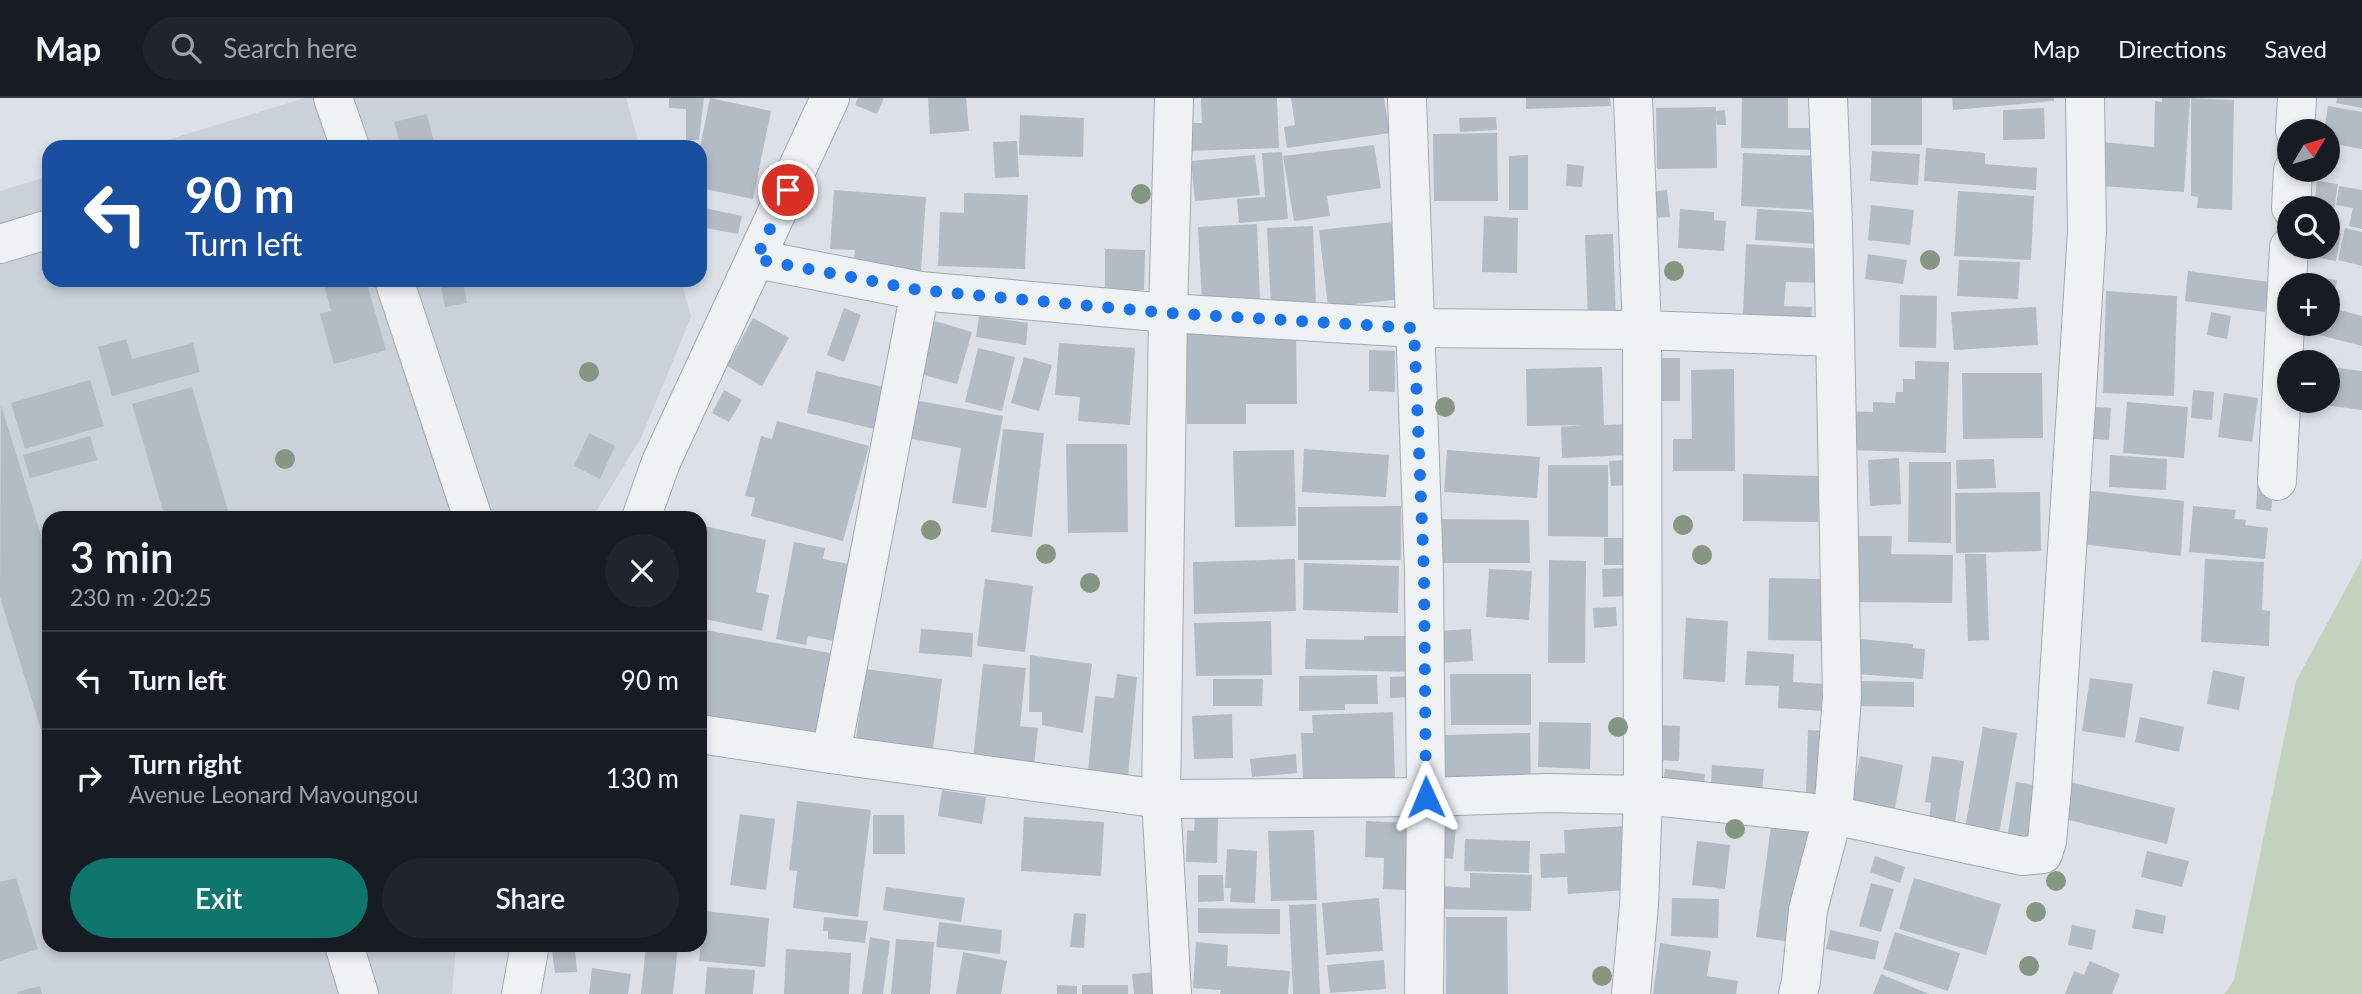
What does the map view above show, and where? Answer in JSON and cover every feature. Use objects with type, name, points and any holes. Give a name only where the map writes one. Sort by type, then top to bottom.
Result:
[{"type":"street","points":[[333,98],[338,140]]},
{"type":"street","points":[[644,511],[661,462],[830,98]]},
{"type":"street","points":[[1172,994],[1161,799],[1174,98]]},
{"type":"street","points":[[1407,98],[1424,573],[1424,994]]},
{"type":"street","points":[[1631,994],[1639,905],[1643,795],[1642,330],[1633,98]]},
{"type":"street","points":[[1798,994],[1808,910],[1833,815],[1842,697],[1828,98]]},
{"type":"street","points":[[707,735],[1161,799],[1426,797],[1547,793],[1643,795],[1833,815],[2022,856],[2043,853],[2047,841],[2052,789],[2087,231],[2085,98]]},
{"type":"street","points":[[2296,119],[2297,98]]},
{"type":"street","points":[[0,244],[42,231]]},
{"type":"street","points":[[756,259],[919,290],[1168,313],[1414,328],[1642,330],[1835,337]]},
{"type":"street","points":[[2277,481],[2288,259]]},
{"type":"street","points":[[396,287],[471,511]]},
{"type":"street","points":[[831,754],[919,290]]},
{"type":"street","points":[[346,952],[359,994]]},
{"type":"street","points":[[521,994],[529,952]]},
{"type":"shaded area","points":[[305,98],[626,98],[638,140],[167,140]]},
{"type":"shaded area","points":[[42,178],[42,287],[683,287],[691,317],[641,438],[596,511],[42,511],[42,952],[455,952],[452,994],[0,994],[0,191]]},
{"type":"green space","points":[[2362,559],[2362,994],[2224,994],[2234,980],[2296,681]]},
{"type":"building","points":[[669,98],[704,98],[699,140],[686,140],[686,109],[669,108]]},
{"type":"building","points":[[710,98],[771,111],[753,199],[707,189],[707,140],[701,140]]},
{"type":"building","points":[[858,98],[884,98],[877,114],[855,105]]},
{"type":"building","points":[[928,98],[966,98],[969,131],[930,134]]},
{"type":"building","points":[[1201,98],[1277,98],[1279,148],[1185,151],[1184,123],[1202,123]]},
{"type":"building","points":[[1291,98],[1384,98],[1390,133],[1287,148],[1284,127],[1295,125]]},
{"type":"building","points":[[1526,98],[1610,98],[1611,106],[1526,109]]},
{"type":"building","points":[[1742,98],[1788,98],[1788,128],[1819,128],[1820,150],[1741,148]]},
{"type":"building","points":[[1871,98],[1922,98],[1922,145],[1871,145]]},
{"type":"building","points":[[1952,98],[2054,98],[2054,101],[1953,110]]},
{"type":"building","points":[[2162,98],[2190,98],[2184,192],[2101,186],[2102,142],[2154,147],[2155,101],[2162,102]]},
{"type":"building","points":[[2191,98],[2234,100],[2232,210],[2197,208],[2198,197],[2191,196]]},
{"type":"building","points":[[2337,98],[2362,98],[2362,108],[2336,103]]},
{"type":"building","points":[[2328,106],[2362,112],[2362,149],[2340,145],[2340,119],[2326,119]]},
{"type":"building","points":[[1716,107],[1716,111],[1725,110],[1726,125],[1717,125],[1716,116],[1717,168],[1657,169],[1656,108]]},
{"type":"building","points":[[2044,108],[2045,139],[2003,140],[2003,110]]},
{"type":"building","points":[[427,114],[433,140],[399,140],[394,122]]},
{"type":"building","points":[[1020,115],[1084,118],[1083,157],[1019,155]]},
{"type":"building","points":[[1496,117],[1497,130],[1460,132],[1459,118]]},
{"type":"building","points":[[1497,133],[1498,201],[1434,201],[1433,134]]},
{"type":"building","points":[[1017,141],[1019,177],[995,178],[993,142]]},
{"type":"building","points":[[1374,145],[1381,188],[1327,196],[1330,216],[1294,221],[1283,156]]},
{"type":"building","points":[[1926,148],[1985,153],[1985,164],[2037,168],[2036,190],[1924,181]]},
{"type":"building","points":[[1872,151],[1920,154],[1918,185],[1870,181]]},
{"type":"building","points":[[1282,152],[1288,219],[1239,223],[1237,199],[1265,197],[1262,153]]},
{"type":"building","points":[[1743,153],[1819,156],[1817,210],[1741,206]]},
{"type":"building","points":[[1255,155],[1260,195],[1195,201],[1191,161]]},
{"type":"building","points":[[1528,155],[1528,210],[1509,210],[1509,156]]},
{"type":"building","points":[[1567,164],[1584,166],[1582,187],[1566,186]]},
{"type":"building","points":[[2317,182],[2338,184],[2336,196],[2315,196]]},
{"type":"building","points":[[2339,186],[2362,190],[2362,229],[2349,226],[2353,208],[2340,206],[2340,196],[2337,196]]},
{"type":"building","points":[[834,190],[926,197],[921,271],[853,266],[855,250],[830,249]]},
{"type":"building","points":[[1667,190],[1670,217],[1651,218],[1649,192]]},
{"type":"building","points":[[1958,191],[2034,196],[2031,260],[1954,256]]},
{"type":"building","points":[[964,193],[1028,195],[1025,269],[938,266],[940,212],[964,213]]},
{"type":"building","points":[[1871,205],[1914,210],[1910,245],[1868,240]]},
{"type":"building","points":[[707,208],[742,216],[738,234],[707,228]]},
{"type":"building","points":[[1680,209],[1714,212],[1714,220],[1726,221],[1724,251],[1678,248]]},
{"type":"building","points":[[1757,209],[1821,213],[1819,244],[1755,240]]},
{"type":"building","points":[[1484,216],[1518,218],[1517,273],[1482,272]]},
{"type":"building","points":[[1393,222],[1402,299],[1328,307],[1319,230]]},
{"type":"building","points":[[1257,224],[1260,301],[1202,303],[1198,227]]},
{"type":"building","points":[[1313,226],[1316,305],[1271,307],[1267,228]]},
{"type":"building","points":[[2345,228],[2362,232],[2362,266],[2338,260]]},
{"type":"building","points":[[1613,234],[1616,319],[1588,320],[1585,235]]},
{"type":"building","points":[[1746,244],[1829,249],[1827,283],[1786,282],[1784,306],[1812,307],[1811,321],[1743,315]]},
{"type":"building","points":[[1105,249],[1145,250],[1144,290],[1105,290]]},
{"type":"building","points":[[1868,254],[1907,260],[1903,284],[1865,279]]},
{"type":"building","points":[[1959,260],[2020,262],[2018,299],[1957,296]]},
{"type":"building","points":[[2188,271],[2269,282],[2265,312],[2185,301]]},
{"type":"building","points":[[325,287],[368,287],[386,350],[334,364],[320,314],[331,311]]},
{"type":"building","points":[[441,287],[464,287],[467,303],[445,307]]},
{"type":"building","points":[[2106,291],[2177,296],[2174,396],[2103,393]]},
{"type":"building","points":[[1900,295],[1937,296],[1936,348],[1899,347]]},
{"type":"building","points":[[2036,307],[2038,345],[1954,350],[1951,312]]},
{"type":"building","points":[[844,308],[861,315],[844,362],[827,355]]},
{"type":"building","points":[[2340,310],[2362,316],[2362,346],[2323,336],[2340,336]]},
{"type":"building","points":[[2211,312],[2231,316],[2227,339],[2207,335]]},
{"type":"building","points":[[979,316],[1028,323],[1026,345],[976,337]]},
{"type":"building","points":[[753,318],[789,338],[762,386],[727,366]]},
{"type":"building","points":[[935,321],[972,332],[957,384],[920,374]]},
{"type":"building","points":[[1186,334],[1296,334],[1297,404],[1246,404],[1246,424],[1187,424]]},
{"type":"building","points":[[126,339],[132,359],[193,343],[200,372],[112,396],[98,347]]},
{"type":"building","points":[[1059,343],[1135,348],[1130,425],[1078,421],[1080,397],[1055,395]]},
{"type":"building","points":[[978,348],[1015,357],[1002,411],[965,402]]},
{"type":"building","points":[[1369,350],[1395,351],[1395,392],[1369,391]]},
{"type":"building","points":[[1024,357],[1052,365],[1039,411],[1011,403]]},
{"type":"building","points":[[1648,358],[1680,358],[1680,401],[1649,401]]},
{"type":"building","points":[[1915,361],[1949,362],[1946,453],[1845,450],[1845,411],[1873,412],[1873,402],[1895,403],[1896,392],[1903,392],[1903,379],[1915,379]]},
{"type":"building","points":[[1602,367],[1604,425],[1629,424],[1630,455],[1562,458],[1561,427],[1581,425],[1527,426],[1526,369]]},
{"type":"building","points":[[2340,368],[2362,371],[2362,410],[2340,407]]},
{"type":"building","points":[[1734,369],[1735,471],[1673,471],[1673,439],[1692,439],[1691,370]]},
{"type":"building","points":[[816,371],[888,388],[879,430],[807,413]]},
{"type":"building","points":[[1962,373],[2042,373],[2043,438],[1963,439]]},
{"type":"building","points":[[90,380],[104,426],[25,449],[11,403]]},
{"type":"building","points":[[192,387],[228,511],[163,511],[132,404]]},
{"type":"building","points":[[724,390],[742,400],[729,422],[712,413]]},
{"type":"building","points":[[2193,390],[2214,392],[2212,420],[2191,418]]},
{"type":"building","points":[[2224,393],[2258,398],[2252,442],[2218,437]]},
{"type":"building","points":[[914,400],[1003,416],[986,508],[952,503],[961,448],[907,438]]},
{"type":"building","points":[[2127,402],[2188,407],[2184,458],[2123,453]]},
{"type":"building","points":[[1,405],[42,538],[42,733],[0,597]]},
{"type":"building","points":[[2078,406],[2111,408],[2109,440],[2077,438]]},
{"type":"building","points":[[777,421],[869,446],[843,541],[751,516],[755,498],[745,496],[761,436],[772,439]]},
{"type":"building","points":[[1003,429],[1044,433],[1032,537],[991,532]]},
{"type":"building","points":[[589,433],[615,446],[600,479],[574,466]]},
{"type":"building","points":[[90,436],[97,460],[30,478],[23,455]]},
{"type":"building","points":[[1066,444],[1127,444],[1128,532],[1068,533]]},
{"type":"building","points":[[1304,449],[1389,455],[1386,497],[1302,492]]},
{"type":"building","points":[[1294,450],[1296,526],[1235,527],[1233,451]]},
{"type":"building","points":[[1447,450],[1540,457],[1537,498],[1444,492]]},
{"type":"building","points":[[2110,455],[2167,459],[2166,490],[2109,487]]},
{"type":"building","points":[[1899,458],[1901,504],[1870,506],[1868,460]]},
{"type":"building","points":[[1994,459],[1996,488],[1957,489],[1956,460]]},
{"type":"building","points":[[1625,460],[1628,485],[1611,486],[1609,461]]},
{"type":"building","points":[[1909,462],[1951,462],[1951,543],[1908,542]]},
{"type":"building","points":[[1548,465],[1608,465],[1608,537],[1548,536]]},
{"type":"building","points":[[1743,474],[1819,476],[1818,522],[1743,521]]},
{"type":"building","points":[[2258,475],[2275,478],[2271,511],[2256,509]]},
{"type":"building","points":[[2083,490],[2184,501],[2181,556],[2082,544]]},
{"type":"building","points":[[2040,492],[2041,551],[1956,553],[1955,493]]},
{"type":"building","points":[[1401,506],[1401,560],[1298,560],[1298,507]]},
{"type":"building","points":[[2193,506],[2236,510],[2234,519],[2246,520],[2245,525],[2268,528],[2265,559],[2189,552]]},
{"type":"building","points":[[1438,519],[1529,520],[1530,563],[1438,563]]},
{"type":"building","points":[[707,527],[766,540],[756,592],[769,595],[762,631],[707,619]]},
{"type":"building","points":[[1853,536],[1892,536],[1891,554],[1953,555],[1952,603],[1853,602]]},
{"type":"building","points":[[1604,538],[1631,538],[1631,565],[1604,565]]},
{"type":"building","points":[[794,542],[825,548],[823,559],[849,564],[834,641],[808,636],[806,645],[776,639]]},
{"type":"building","points":[[1965,554],[1986,554],[1989,640],[1968,641]]},
{"type":"building","points":[[1295,559],[1296,611],[1194,614],[1193,562]]},
{"type":"building","points":[[2205,559],[2264,562],[2262,610],[2270,611],[2269,646],[2201,642]]},
{"type":"building","points":[[1549,560],[1586,561],[1585,663],[1548,663]]},
{"type":"building","points":[[1304,563],[1399,566],[1398,613],[1303,610]]},
{"type":"building","points":[[1624,568],[1625,596],[1603,597],[1602,569]]},
{"type":"building","points":[[1489,569],[1532,571],[1529,620],[1486,617]]},
{"type":"building","points":[[1769,578],[1823,579],[1823,641],[1768,640]]},
{"type":"building","points":[[985,579],[1033,586],[1025,652],[977,646]]},
{"type":"building","points":[[1616,607],[1617,626],[1594,628],[1593,608]]},
{"type":"building","points":[[1686,618],[1728,621],[1725,682],[1683,679]]},
{"type":"building","points":[[1271,621],[1272,675],[1196,676],[1194,623]]},
{"type":"building","points":[[921,629],[973,633],[972,657],[919,653]]},
{"type":"building","points":[[1471,629],[1473,661],[1437,663],[1435,631]]},
{"type":"building","points":[[707,630],[841,655],[824,748],[707,726]]},
{"type":"building","points":[[1364,636],[1410,636],[1409,672],[1305,669],[1306,639],[1364,640]]},
{"type":"building","points":[[1859,639],[1913,644],[1913,648],[1925,649],[1923,679],[1857,674]]},
{"type":"building","points":[[1747,651],[1794,654],[1793,682],[1824,684],[1824,711],[1778,708],[1779,686],[1745,685]]},
{"type":"building","points":[[1030,655],[1092,664],[1083,733],[1042,725],[1042,712],[1029,712]]},
{"type":"building","points":[[983,664],[1026,668],[1020,726],[1038,728],[1033,776],[972,769]]},
{"type":"building","points":[[865,669],[942,679],[933,749],[856,739]]},
{"type":"building","points":[[2213,670],[2245,677],[2239,710],[2207,704]]},
{"type":"building","points":[[1117,674],[1137,677],[1127,787],[1087,783],[1095,696],[1114,698]]},
{"type":"building","points":[[1450,674],[1531,674],[1531,725],[1451,725]]},
{"type":"building","points":[[1377,675],[1378,704],[1345,704],[1345,710],[1299,711],[1299,676]]},
{"type":"building","points":[[1409,676],[1410,697],[1390,698],[1390,677]]},
{"type":"building","points":[[2090,678],[2133,684],[2125,738],[2082,731]]},
{"type":"building","points":[[1213,679],[1263,679],[1262,706],[1213,706]]},
{"type":"building","points":[[1861,681],[1914,682],[1914,707],[1860,706]]},
{"type":"building","points":[[1393,712],[1395,778],[1303,780],[1301,733],[1313,733],[1312,715]]},
{"type":"building","points":[[1232,714],[1233,758],[1194,759],[1192,716]]},
{"type":"building","points":[[2140,717],[2184,727],[2179,752],[2135,742]]},
{"type":"building","points":[[1539,722],[1591,723],[1590,769],[1538,767]]},
{"type":"building","points":[[1653,725],[1680,726],[1679,761],[1652,760]]},
{"type":"building","points":[[1983,727],[2017,733],[1999,834],[1965,828]]},
{"type":"building","points":[[1808,730],[1834,731],[1833,795],[1806,795]]},
{"type":"building","points":[[1530,733],[1531,784],[1446,785],[1444,735]]},
{"type":"building","points":[[1296,754],[1297,773],[1252,777],[1250,759]]},
{"type":"building","points":[[1860,756],[1903,765],[1894,813],[1851,804]]},
{"type":"building","points":[[1932,756],[1964,761],[1955,823],[1929,819],[1931,803],[1925,802]]},
{"type":"building","points":[[1712,765],[1764,769],[1761,802],[1710,799]]},
{"type":"building","points":[[1665,769],[1705,774],[1703,795],[1662,790]]},
{"type":"building","points":[[2066,781],[2175,808],[2167,844],[2057,817]]},
{"type":"building","points":[[2016,782],[2045,787],[2035,850],[2006,845]]},
{"type":"building","points":[[942,790],[986,797],[982,824],[938,816]]},
{"type":"building","points":[[797,801],[871,810],[858,917],[793,908],[797,871],[789,870]]},
{"type":"building","points":[[740,814],[775,819],[766,890],[730,885]]},
{"type":"building","points":[[873,815],[904,815],[905,854],[873,854]]},
{"type":"building","points":[[1024,817],[1104,822],[1101,876],[1021,871]]},
{"type":"building","points":[[1195,817],[1218,818],[1217,863],[1186,862],[1187,830],[1194,831]]},
{"type":"building","points":[[1366,821],[1410,823],[1408,890],[1383,889],[1384,858],[1365,857]]},
{"type":"building","points":[[1437,825],[1456,827],[1453,859],[1434,857]]},
{"type":"building","points":[[1625,826],[1629,890],[1568,894],[1567,877],[1541,878],[1540,854],[1565,853],[1564,830]]},
{"type":"building","points":[[1771,826],[1814,832],[1799,943],[1756,937]]},
{"type":"building","points":[[1314,830],[1317,900],[1271,901],[1268,831]]},
{"type":"building","points":[[1465,839],[1530,841],[1529,873],[1464,871]]},
{"type":"building","points":[[1697,841],[1730,845],[1725,889],[1692,885]]},
{"type":"building","points":[[1227,849],[1257,851],[1255,903],[1230,902],[1231,888],[1225,888]]},
{"type":"building","points":[[2147,851],[2189,861],[2182,887],[2141,877]]},
{"type":"building","points":[[1875,856],[1905,867],[1900,883],[1870,872]]},
{"type":"building","points":[[1470,873],[1532,875],[1531,911],[1441,909],[1442,886],[1470,888]]},
{"type":"building","points":[[1198,875],[1223,875],[1224,901],[1198,902]]},
{"type":"building","points":[[16,878],[38,949],[0,961],[0,882]]},
{"type":"building","points":[[1914,878],[2001,904],[1986,955],[1899,929]]},
{"type":"building","points":[[1871,883],[1894,889],[1881,932],[1859,926]]},
{"type":"building","points":[[886,887],[965,898],[961,922],[883,910]]},
{"type":"building","points":[[1379,898],[1383,951],[1326,955],[1322,903]]},
{"type":"building","points":[[1672,898],[1719,899],[1718,938],[1671,936]]},
{"type":"building","points":[[1316,904],[1320,994],[1293,994],[1289,905]]},
{"type":"building","points":[[1198,908],[1280,909],[1280,934],[1198,933]]},
{"type":"building","points":[[2136,909],[2166,916],[2163,934],[2132,928]]},
{"type":"building","points":[[707,911],[769,918],[765,967],[699,961],[700,952],[707,952]]},
{"type":"building","points":[[1074,913],[1086,914],[1084,948],[1070,947]]},
{"type":"building","points":[[824,917],[868,921],[865,943],[828,939],[828,931],[823,931]]},
{"type":"building","points":[[1446,917],[1507,917],[1508,994],[1446,994]]},
{"type":"building","points":[[939,922],[1002,930],[1000,954],[936,947]]},
{"type":"building","points":[[2072,925],[2096,930],[2092,950],[2068,945]]},
{"type":"building","points":[[1830,930],[1879,941],[1875,960],[1826,949]]},
{"type":"building","points":[[1895,932],[1960,953],[1948,991],[1883,969]]},
{"type":"building","points":[[870,937],[890,941],[883,994],[862,994]]},
{"type":"building","points":[[896,939],[934,942],[930,994],[891,994]]},
{"type":"building","points":[[1196,942],[1228,945],[1227,966],[1290,971],[1288,994],[1220,994],[1221,990],[1193,988]]},
{"type":"building","points":[[1660,943],[1711,951],[1707,976],[1738,981],[1736,994],[1653,994]]},
{"type":"building","points":[[786,949],[851,953],[849,994],[784,994]]},
{"type":"building","points":[[552,952],[575,952],[577,972],[555,973]]},
{"type":"building","points":[[645,952],[677,952],[673,994],[641,994]]},
{"type":"building","points":[[963,952],[1007,961],[1001,994],[956,994]]},
{"type":"building","points":[[1384,960],[1386,989],[1330,993],[1327,965]]},
{"type":"building","points":[[2090,961],[2120,974],[2112,994],[2065,994],[2074,971],[2084,975]]},
{"type":"building","points":[[707,967],[755,970],[753,994],[705,994]]},
{"type":"building","points":[[592,968],[631,974],[628,994],[589,994]]},
{"type":"building","points":[[1156,972],[1158,994],[1134,994],[1132,974]]},
{"type":"building","points":[[1881,974],[1929,994],[1873,994]]},
{"type":"building","points":[[1057,985],[1077,986],[1077,994],[1057,994]]},
{"type":"building","points":[[1082,985],[1128,985],[1128,994],[1082,994]]},
{"type":"building","points":[[40,986],[42,994],[17,992]]},
{"type":"route","points":[[788,190],[756,259],[919,290],[1168,313],[1414,328],[1424,573],[1426,797]]}]
